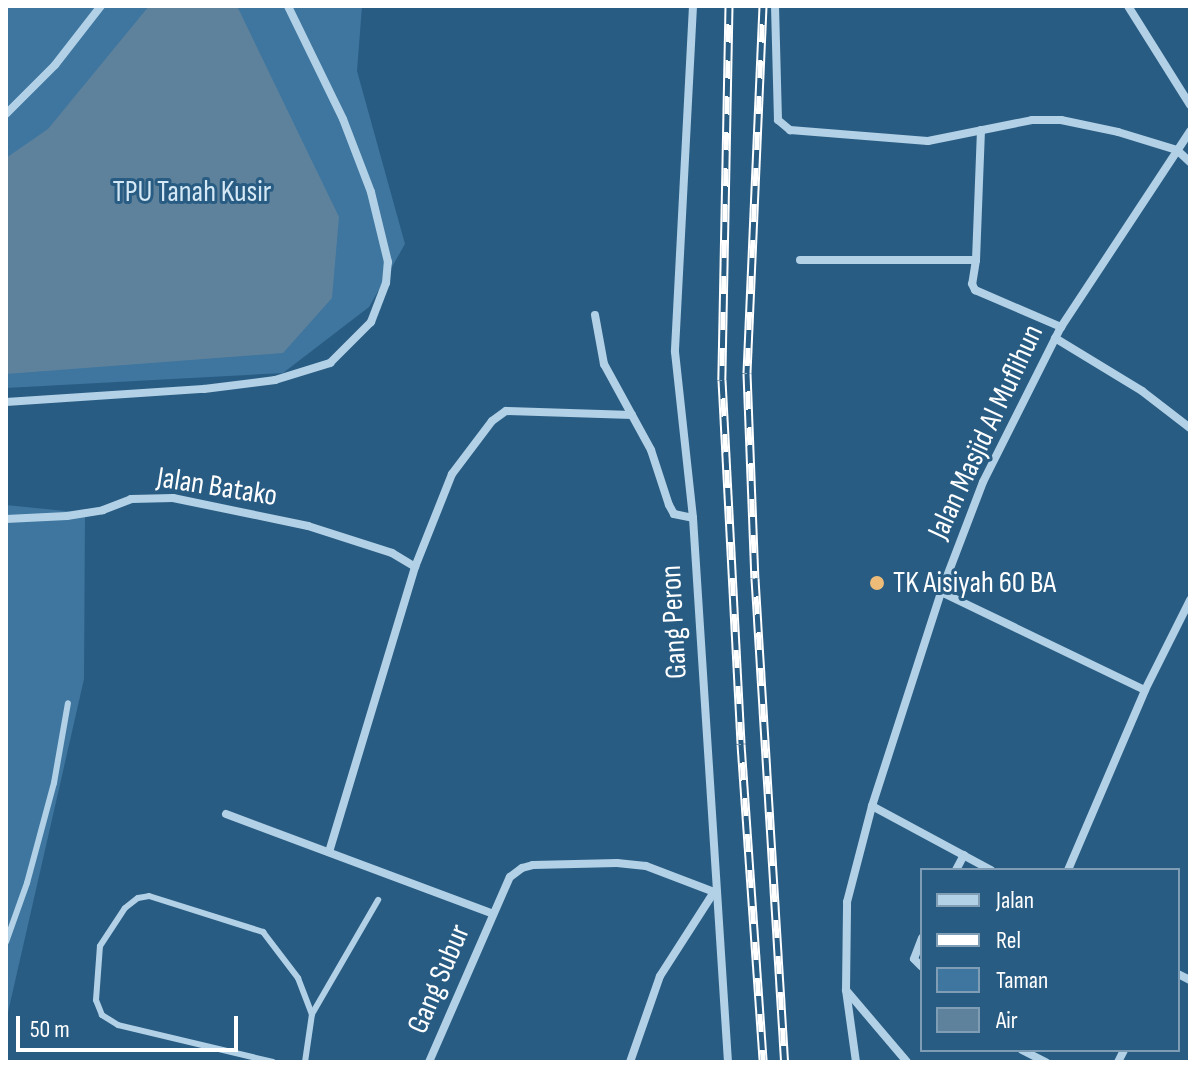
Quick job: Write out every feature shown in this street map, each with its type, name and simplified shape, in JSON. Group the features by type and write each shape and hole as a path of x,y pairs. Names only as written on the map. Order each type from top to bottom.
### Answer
{"street":[{"path":"6,114 55,65 101,6"},
{"path":"6,402 188,391 275,380 330,363 371,322 386,283 388,262 371,192 343,119 288,6"},
{"name":"Gang Peron","path":"693,6 675,352 693,518 714,892 728,1062"},
{"path":"775,6 778,120 790,130 907,141 954,137 1032,120 1061,120 1118,132 1177,150 1190,162"},
{"path":"1128,6 1190,105"},
{"path":"981,130 976,260 972,284 981,295 1061,327"},
{"name":"Jalan Masjid Al Muflihun","path":"856,1062 846,990 847,902 872,806 941,592 983,482 1055,338 1190,131"},
{"path":"800,260 976,260"},
{"path":"595,315 604,364 651,450 669,505 674,514 693,518"},
{"path":"1055,338 1142,391 1190,428"},
{"path":"329,852 415,567 452,474 498,416 506,411 632,415"},
{"name":"Jalan Batako","path":"6,519 67,516 103,510 131,499 173,498 308,526 392,553 415,567"},
{"path":"941,592 1145,690"},
{"path":"1069,868 1145,690 1190,600"},
{"path":"872,806 987,868"},
{"path":"226,814 493,914"},
{"path":"957,868 964,855"},
{"name":"Gang Subur","path":"429,1062 510,877 522,868 533,865 646,866 714,892"},
{"path":"630,1062 660,976 714,892"},
{"path":"920,943 914,959 920,965"},
{"path":"846,990 907,1062"},
{"path":"1026,1052 1046,1062"}],"lane":[{"path":"6,942 27,883 54,783 68,703"},
{"path":"273,1062 118,1025 102,1015 96,1000 100,946 125,908 138,898 149,896 263,932 298,978 312,1014"},
{"path":"305,1062 312,1014 378,900"}],"green space":[{"name":"TPU Tanah Kusir","path":"6,6 362,6 357,71 405,244 369,307 283,373 6,388"},
{"path":"6,505 85,513 84,679 6,1021"}],"water":[{"name":"TPU Tanah Kusir","path":"149,6 237,6 339,217 332,298 283,353 6,374 6,158 48,129"}],"railway":[{"path":"729,6 722,380 741,744 763,1062"},
{"path":"763,6 747,373 755,578 785,1062"}],"place":[{"name":"TK Aisiyah 60 BA","path":"877,583"}]}
